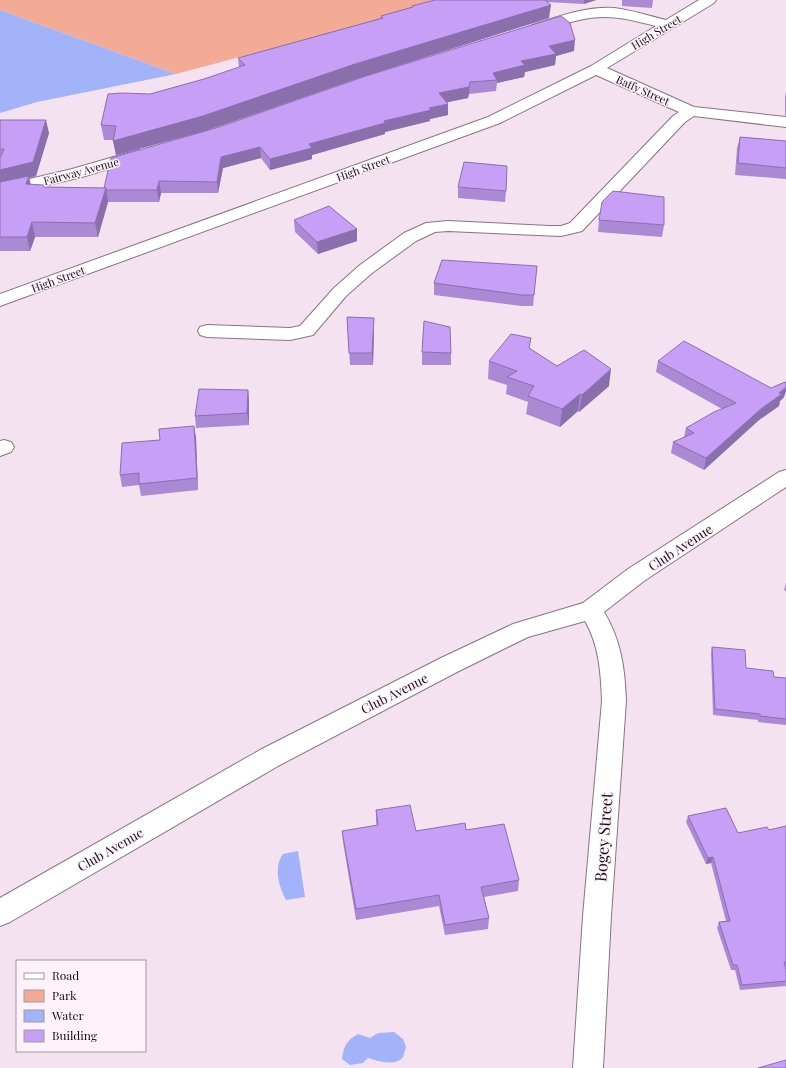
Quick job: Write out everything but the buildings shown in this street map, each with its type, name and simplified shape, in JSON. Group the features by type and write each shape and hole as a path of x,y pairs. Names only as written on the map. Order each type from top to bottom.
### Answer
{"street":[{"name":"High Street","path":"0,300 494,120 596,69 709,0"},
{"path":"525,31 583,14 606,12 633,16 667,25"},
{"name":"Baffy Street","path":"596,69 691,111 786,122"},
{"path":"207,331 290,334 306,331 340,292 366,269 410,237 432,228 448,226 561,231 576,227 679,118 691,111"},
{"name":"Fairway Avenue","path":"0,191 76,173 151,152"},
{"name":"Club Avenue","path":"0,912 269,758 449,665 521,630 591,610 636,575 786,477"},
{"name":"Bogey Street","path":"588,1068 597,916 614,701 614,678 611,656 598,622 591,610"}],"green space":[{"path":"0,0 453,0 176,74 0,10"}],"water":[{"path":"0,10 176,74 37,102 0,113"},
{"path":"298,851 305,897 286,900 279,883 278,865 283,854"},
{"path":"394,1032 403,1039 406,1047 403,1057 400,1060 391,1063 368,1058 363,1063 350,1065 342,1059 346,1044 358,1034 370,1038 378,1033"}]}
